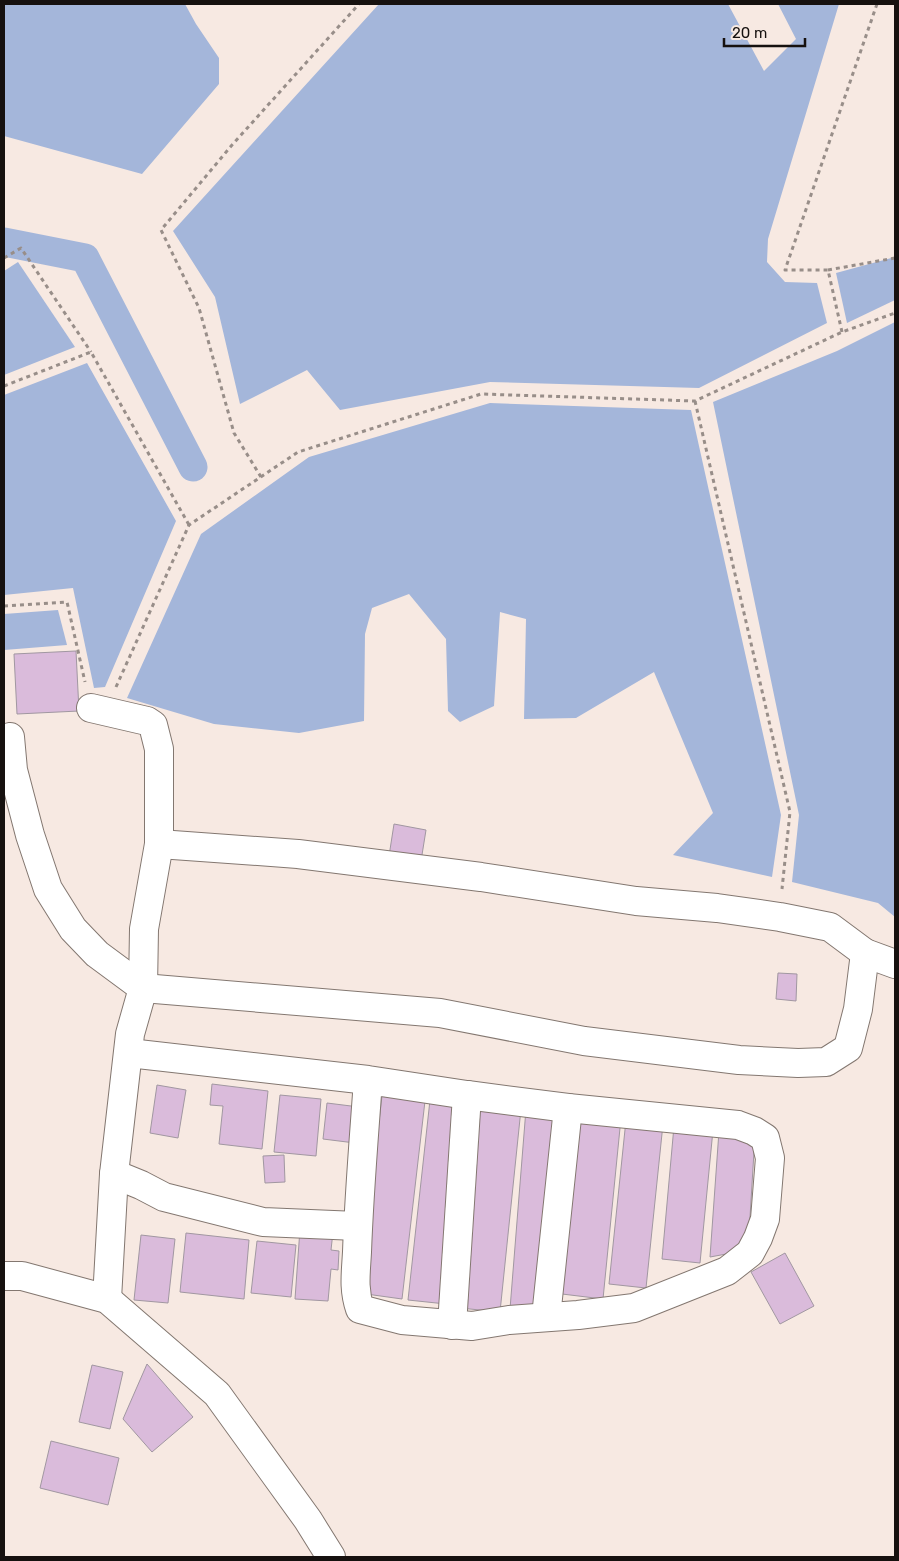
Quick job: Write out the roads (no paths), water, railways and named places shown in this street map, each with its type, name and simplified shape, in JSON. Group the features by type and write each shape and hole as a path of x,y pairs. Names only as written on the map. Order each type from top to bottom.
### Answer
{"street":[{"path":"100,710 146,721 153,725 159,749 159,844 144,930 143,988 130,1034 114,1174 107,1299"},
{"path":"10,737 13,770 30,835 48,889 73,929 96,954 143,988 440,1013 584,1041 739,1060 798,1063 826,1062 848,1048 858,1009 865,953"},
{"path":"159,844 298,854 480,877 636,901 717,908 780,917 830,927 865,953 895,964"},
{"path":"129,1053 368,1080 568,1108 738,1125 754,1131 765,1138 770,1158 765,1219 758,1238 750,1254 727,1271 634,1308 509,1320 472,1326 402,1320 360,1309 355,1283 357,1226 368,1080"},
{"path":"452,1325 467,1095"},
{"path":"546,1317 568,1108"},
{"path":"114,1174 164,1197 263,1222 357,1226"},
{"path":"4,1276 22,1276 107,1299 217,1394 308,1520 331,1557"}],"water":[{"path":"4,4 185,4 219,58 219,84 142,174 4,136"},
{"path":"379,4 728,4 764,71 796,39 778,4 839,4 768,239 767,262 785,282 817,283 827,323 699,388 490,382 340,410 307,370 240,404 215,297 173,231"},
{"path":"895,257 895,300 847,323 836,273"},
{"path":"18,262 75,347 4,375 4,271"},
{"path":"895,322 895,917 878,903 792,882 799,815 713,402 837,351"},
{"path":"87,363 176,521 105,687 94,688 73,588 4,595 4,395"},
{"path":"490,403 691,410 781,815 772,877 673,855 713,813 654,672 576,718 524,719 526,619 500,612 494,706 460,722 448,711 446,639 409,594 372,608 365,634 364,721 299,733 214,724 127,698 201,534 309,457"},
{"path":"58,610 67,645 4,650 4,614"}],"waterway":[{"path":"4,242 85,258 193,467"}]}
